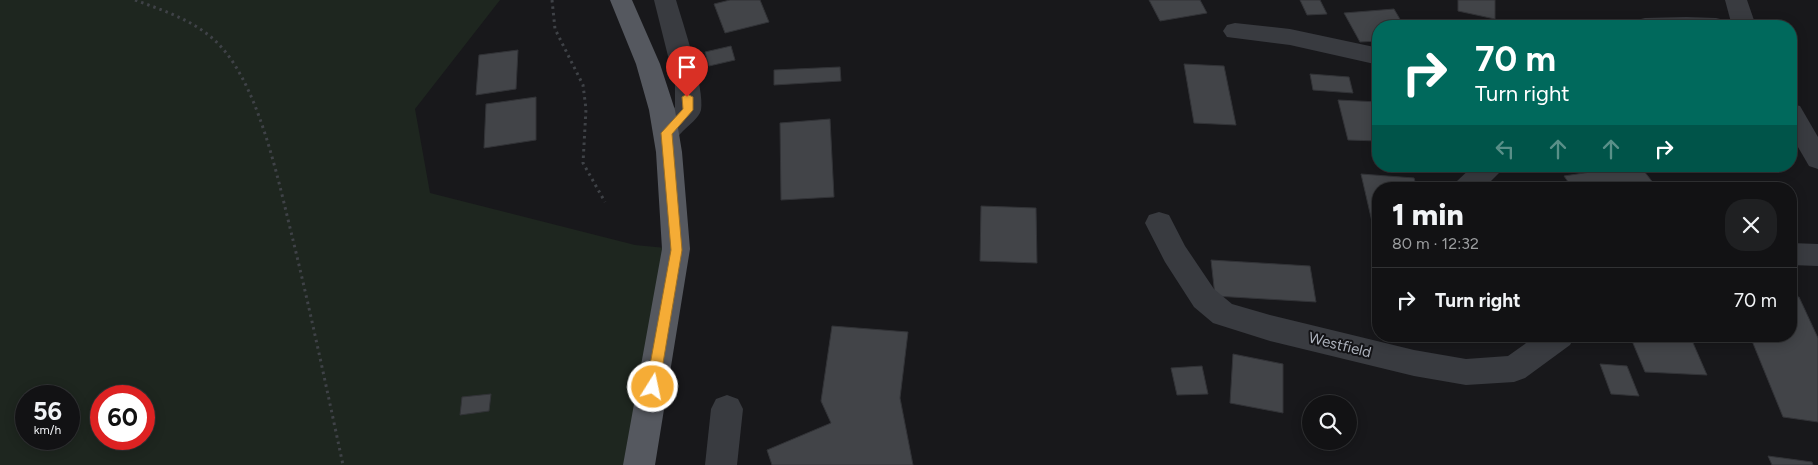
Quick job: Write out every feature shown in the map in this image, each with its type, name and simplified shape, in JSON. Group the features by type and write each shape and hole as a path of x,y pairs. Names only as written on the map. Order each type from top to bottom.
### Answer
{"main road":[{"path":"621,0 648,64 662,110 666,133 676,250 639,465"}],"street":[{"path":"665,0 687,84 688,110 666,133"},
{"path":"1736,0 1742,20"},
{"path":"1235,31 1290,37 1372,55"},
{"path":"1797,123 1818,159"},
{"path":"1473,182 1483,172"},
{"name":"Westfield","path":"1159,223 1175,254 1204,298 1222,314 1270,328 1406,361 1466,372 1514,368 1551,342"},
{"path":"1797,254 1818,255"},
{"path":"721,465 727,409"}],"path":[{"path":"135,0 169,13 207,33 231,59 254,105 272,156 297,256 343,465"},
{"path":"552,0 555,29 583,85 586,110 583,163 605,202"}],"shaded area":[{"path":"0,0 500,0 415,109 430,193 635,245 676,249 624,465 0,465"}],"building":[{"path":"730,0 760,0 769,22 725,33 714,4"},
{"path":"1149,0 1200,0 1207,13 1160,21"},
{"path":"1300,0 1320,0 1327,14 1307,15"},
{"path":"1458,0 1495,0 1495,19 1458,11"},
{"path":"1394,9 1400,20 1372,20 1372,41 1360,42 1344,13"},
{"path":"731,46 735,60 709,66 705,52"},
{"path":"518,50 516,89 476,95 479,55"},
{"path":"1184,64 1224,66 1236,125 1194,123"},
{"path":"840,67 841,81 774,85 774,70"},
{"path":"1310,74 1349,77 1353,93 1313,90"},
{"path":"536,97 536,140 484,148 486,104"},
{"path":"1338,100 1372,102 1372,141 1348,140"},
{"path":"830,119 834,197 781,200 780,123"},
{"path":"1591,172 1645,172 1653,182 1568,182 1564,176"},
{"path":"1361,174 1414,178 1415,182 1372,182 1372,222"},
{"path":"981,206 1036,208 1037,263 980,261"},
{"path":"1211,260 1310,266 1316,302 1215,296"},
{"path":"1797,297 1799,297 1818,338 1818,422 1783,417 1752,342 1797,342"},
{"path":"832,326 908,332 900,398 913,465 772,465 767,450 831,423 821,401"},
{"path":"1632,342 1693,342 1707,375 1645,372"},
{"path":"1233,354 1283,364 1283,413 1230,403"},
{"path":"1600,364 1627,366 1639,396 1611,394"},
{"path":"1202,366 1208,394 1177,395 1171,368"},
{"path":"491,394 489,411 460,415 462,397"},
{"path":"1768,456 1812,462 1813,465 1772,465"}],"route":[{"path":"653,387 676,250 666,133 688,110 687,97"}]}
